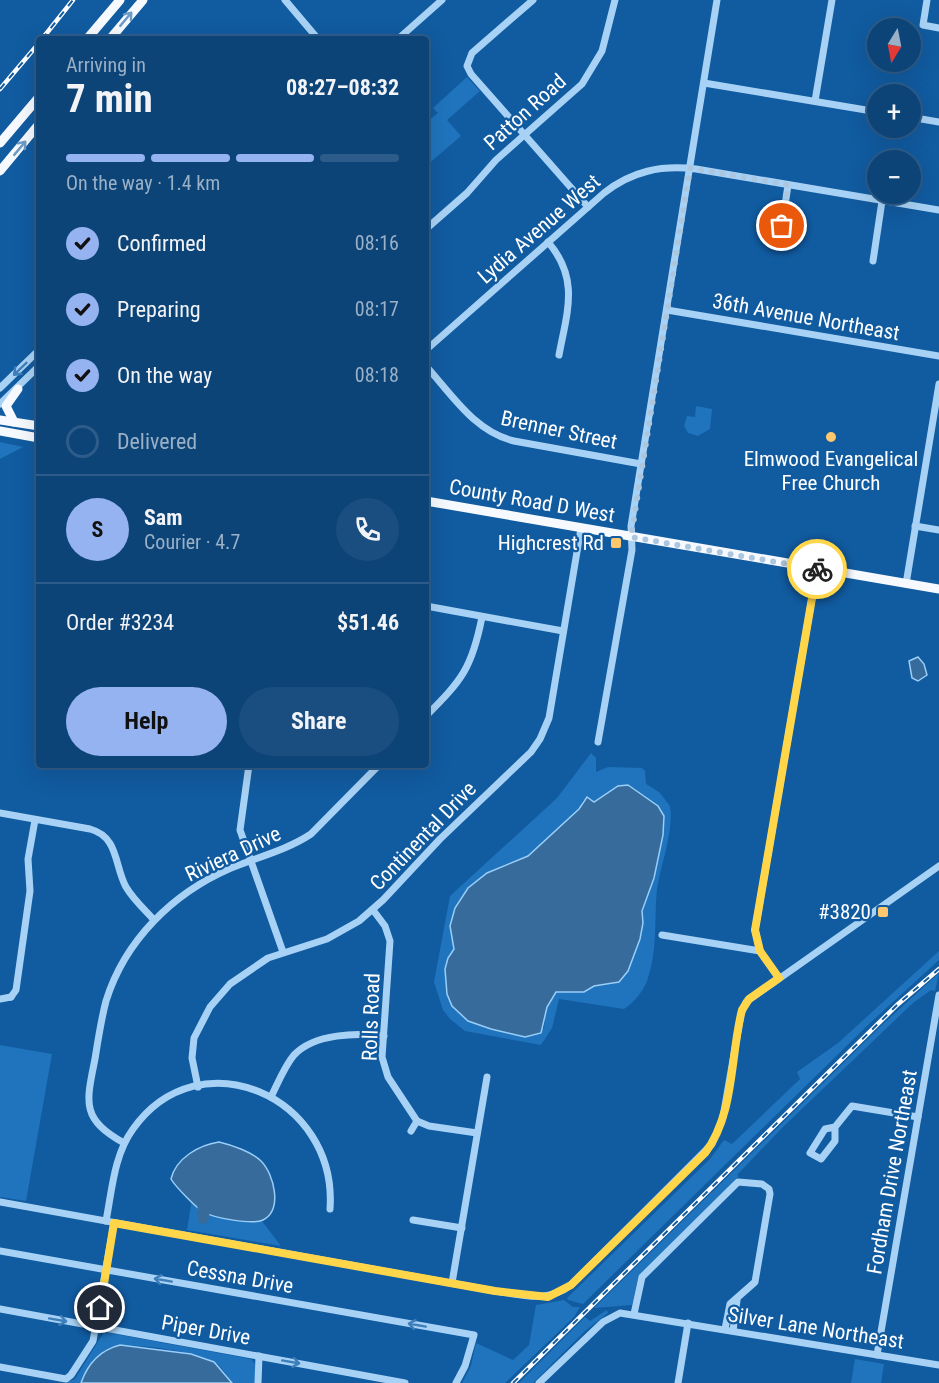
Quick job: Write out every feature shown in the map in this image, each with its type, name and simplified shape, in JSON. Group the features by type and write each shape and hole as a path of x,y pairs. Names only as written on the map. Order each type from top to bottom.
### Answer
{"main road":[{"path":"90,36 120,0"},
{"path":"113,36 143,0"},
{"path":"0,143 36,101"},
{"path":"0,171 36,128"},
{"path":"14,422 6,411 6,406 18,389"},
{"path":"0,420 36,426"},
{"path":"0,431 36,437"},
{"name":"County Road D West","path":"429,502 939,589"}],"street":[{"path":"285,0 315,36"},
{"path":"401,36 442,0"},
{"path":"532,0 472,54 467,66 471,74 588,207"},
{"name":"Patton Road","path":"429,226 590,74 602,51 615,0"},
{"path":"598,742 632,550 631,537 641,464 717,0"},
{"path":"815,101 832,0"},
{"path":"927,0 923,25 939,28"},
{"path":"704,83 867,110"},
{"path":"921,119 939,122"},
{"name":"Lydia Avenue West","path":"429,347 615,184 637,173 662,167 690,168 867,198"},
{"path":"779,246 788,185"},
{"path":"873,261 882,204"},
{"name":"Lydia Avenue West","path":"901,204 939,210"},
{"path":"548,242 564,263 569,284 559,355"},
{"name":"36th Avenue Northeast","path":"667,310 939,356"},
{"path":"0,388 36,353"},
{"path":"0,404 36,369"},
{"name":"Brenner Street","path":"429,369 471,417 495,435 514,441 641,464"},
{"path":"906,584 939,384"},
{"path":"929,440 939,442"},
{"path":"915,526 939,530"},
{"name":"Continental Drive","path":"198,1087 192,1048 197,1029 210,1007 242,974 283,952 327,939 373,910 440,838 531,752 540,739 549,718 581,528"},
{"path":"779,978 760,951 755,930 817,569"},
{"path":"429,607 563,631"},
{"path":"429,713 460,681 470,666 482,617"},
{"path":"248,768 239,823 250,861 283,952"},
{"name":"Riviera Drive","path":"124,1143 103,1131 94,1121 87,1096 111,988 130,951 154,920 195,887 250,861 288,847 311,834 376,768"},
{"path":"0,813 97,831 108,839 115,851 126,886 154,920"},
{"path":"0,999 14,1000 29,900 28,859 35,820"},
{"path":"0,1202 452,1283 539,1297 552,1295 571,1285 705,1153 716,1137 723,1117 744,1006 779,978 939,866"},
{"name":"Rolls Road","path":"373,910 385,926 390,941 382,1057 385,1071 417,1121"},
{"path":"662,935 760,951"},
{"name":"Fordham Drive Northeast","path":"877,1355 939,995"},
{"path":"272,1097 289,1064 299,1051 339,1035 384,1036"},
{"path":"452,1283 487,1077"},
{"path":"106,1221 114,1176 124,1143 133,1128 153,1108 176,1094 198,1087 231,1085 272,1097 296,1114 319,1145 330,1181 330,1209"},
{"path":"835,1127 835,1141 821,1159 810,1153 825,1130 835,1127 852,1106 918,1117"},
{"path":"411,1131 417,1121 429,1126 477,1133"},
{"path":"539,1383 610,1316 634,1314 642,1277 741,1180 766,1185 770,1194 755,1282 730,1304 729,1330"},
{"path":"413,1220 462,1228"},
{"path":"0,1367 66,1379 71,1376 93,1341 97,1327 114,1223"},
{"name":"Cessna Drive","path":"0,1251 474,1335 465,1366 456,1383"},
{"name":"Piper Drive","path":"0,1309 405,1383"},
{"name":"Silver Lane Northeast","path":"634,1314 939,1365"},
{"path":"678,1383 688,1323"},
{"path":"258,1383 259,1356"}],"shaded area":[{"path":"467,77 480,91 447,120 461,136 429,163 429,120 438,113 433,108"},
{"path":"696,406 712,409 710,429 698,436 688,433 684,426 687,416 695,417"},
{"path":"0,442 23,447 0,459"},
{"path":"918,657 924,664 927,675 918,681 912,678 909,661"},
{"path":"591,753 596,758 596,772 608,767 642,768 645,771 646,784 659,792 670,806 670,826 657,889 654,946 647,981 637,997 624,1009 559,999 552,1028 541,1045 465,1031 443,1010 434,982 450,896 557,798","holes":["632,787 658,806 664,821 654,879 643,908 641,937 622,980 613,984 556,992 546,1007 544,1028 507,1032 491,1029 468,1021 452,1006 447,994 446,963 454,949 450,926 455,908 468,888 487,873 528,856 579,809 583,800 593,803 614,789"]},
{"path":"628,785 658,806 664,816 663,835 654,878 642,911 643,923 640,939 628,971 619,982 594,986 584,992 556,992 547,1007 541,1033 525,1037 468,1021 452,1006 447,994 445,969 454,949 450,926 455,908 468,888 487,873 528,856 579,809 587,797 594,802 618,786"},
{"path":"939,951 939,960 870,1023 583,1304 568,1300 567,1298 710,1159 724,1140 732,1144 800,1079 797,1072 838,1043"},
{"path":"939,973 935,991 931,990 913,1003 783,1127 737,1175 739,1176 638,1278 632,1305 594,1308 883,1024"},
{"path":"0,1045 52,1054 26,1201 0,1197"},
{"path":"219,1142 236,1147 257,1158 270,1174 275,1200 269,1215 263,1220 242,1221 209,1214 192,1202 171,1179 178,1165 189,1154 196,1149"},
{"path":"192,1199 206,1211 224,1218 262,1221 281,1246 187,1230"},
{"path":"564,1300 573,1307 580,1307 574,1317 505,1383 462,1383 471,1366 476,1343 513,1360 529,1345 536,1305"},
{"path":"607,1310 608,1313 585,1331 533,1383 519,1383 585,1317 590,1321"},
{"path":"104,1332 251,1359 255,1364 255,1383 232,1383 214,1362 192,1354 159,1348 127,1346 105,1350 97,1356 81,1383 64,1383 75,1379"},
{"path":"120,1345 191,1354 214,1362 232,1383 81,1383 87,1369 96,1358 106,1350"},
{"path":"855,1359 884,1364 881,1383 851,1383"}],"waterway":[{"path":"203,1212 203,1218 204,1197"}],"railway":[{"path":"44,36 73,0"},
{"path":"0,89 36,47"},
{"path":"513,1383 897,1005 939,969"}],"way so far":[{"path":"782,226 788,185 690,168 631,537 817,569"}],"place":[{"name":"Elmwood Evangelical Free Church","path":"831,437"},
{"name":"Highcrest Rd","path":"616,543"},
{"name":"#3820","path":"883,912"}],"route":[{"path":"100,1308 111,1254 114,1223 495,1291 548,1297 571,1285 705,1153 716,1137 723,1117 742,1010 749,999 779,978 760,951 756,942 755,930 817,569"}]}
